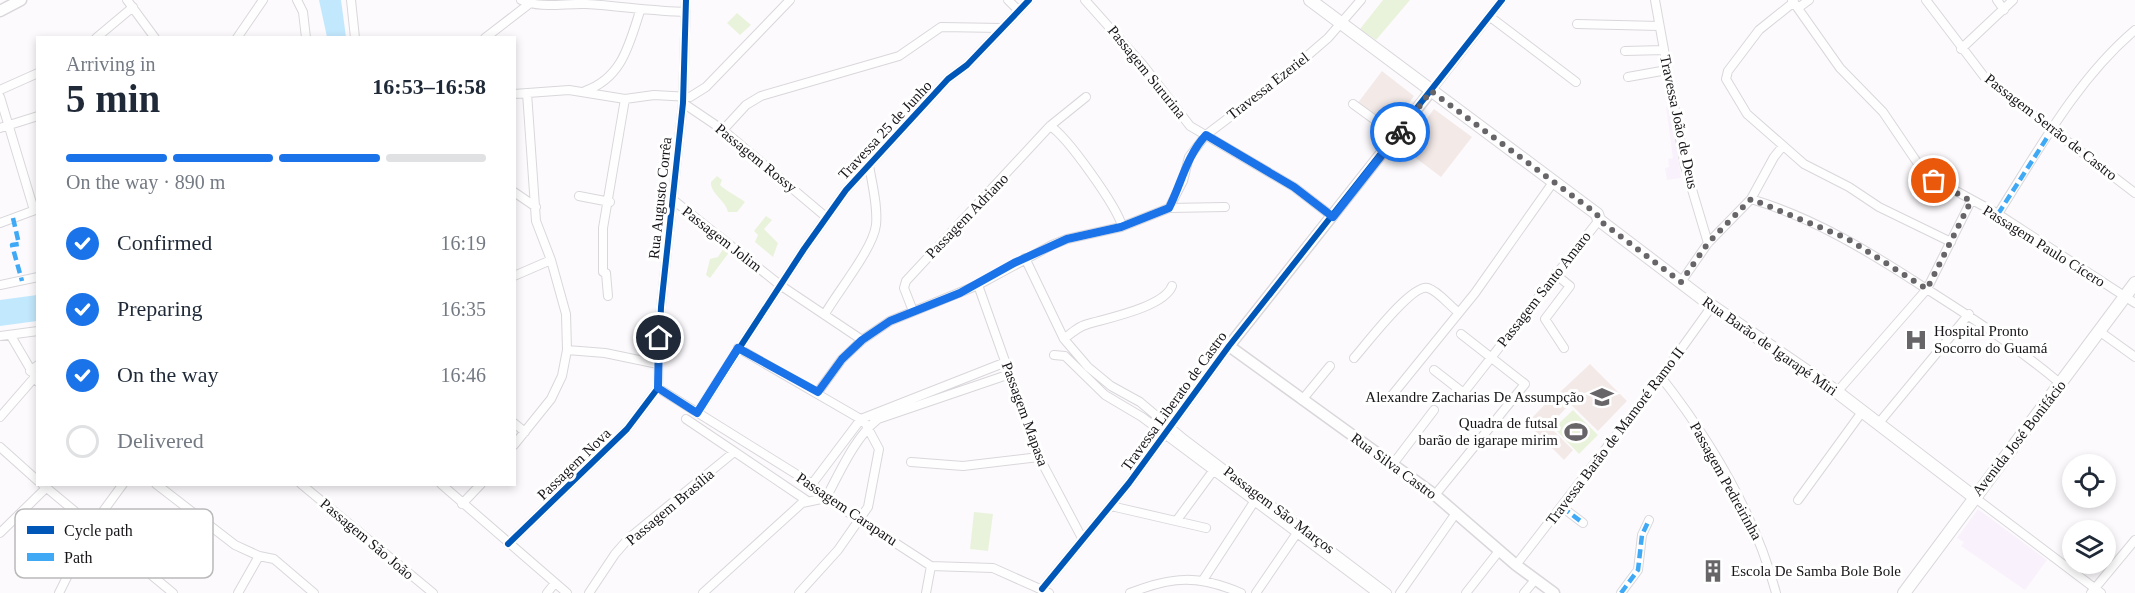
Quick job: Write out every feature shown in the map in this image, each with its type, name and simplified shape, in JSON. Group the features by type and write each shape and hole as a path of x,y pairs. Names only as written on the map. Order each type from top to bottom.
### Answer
{"main road":[{"name":"Rua Barão de Igarapé Miri","path":"1310,0 1554,181 1597,214 1599,220 1712,306 1837,392 1974,496"},
{"name":"Avenida José Bonifácio","path":"1904,593 2099,331 2130,300 2135,283"}],"street":[{"path":"0,12 21,0"},
{"path":"238,36 263,0"},
{"path":"297,0 303,12 306,36"},
{"path":"351,0 355,36"},
{"name":"Rua Augusto Corrêa","path":"658,388 661,307 682,100 686,0"},
{"path":"682,100 700,92 790,0"},
{"path":"1008,0 1019,10"},
{"name":"Travessa 25 de Junho","path":"697,413 780,285 846,190 948,80 967,65 1029,0"},
{"name":"Passagem Sururina","path":"1085,0 1143,65 1190,126 1294,187 1333,217"},
{"name":"Travessa Ezeriel","path":"1169,208 1183,181 1190,157 1206,135 1285,75 1342,25 1361,0"},
{"name":"Travessa Liberato de Castro","path":"1046,591 1082,538 1111,506 1229,346 1397,136 1502,0"},
{"name":"Travessa João de Deus","path":"1655,0 1685,166 1708,243"},
{"path":"1809,0 1795,4 1759,30 1734,62 1726,79 1748,114 1782,147 1804,164 1849,187 1879,207 1951,242"},
{"name":"Passagem Serrão de Castro","path":"1926,0 1961,49 1994,86 2135,193"},
{"path":"1997,0 2004,10"},
{"path":"1961,49 2013,0"},
{"path":"487,36 525,2 615,6 640,11 686,12"},
{"path":"98,36 130,4 154,36"},
{"name":"Passagem Paulo Cícero","path":"1795,4 1840,68 1883,112 1918,168 1934,181 1998,214 2130,300"},
{"path":"585,92 599,86 621,63 640,11"},
{"path":"1489,16 1576,82"},
{"path":"1577,24 1659,26"},
{"path":"723,130 746,105 761,96 898,56 941,27 1002,28"},
{"path":"1998,214 2052,130 2094,74 2135,30"},
{"path":"1625,51 1664,50"},
{"path":"1628,77 1667,70"},
{"path":"0,90 36,73"},
{"name":"Passagem Rossy","path":"516,94 585,92 625,99 654,95 682,100 723,130 826,217"},
{"path":"516,443 550,399 563,374 567,350 566,314 551,260 536,221 527,93"},
{"path":"0,97 4,127 36,209 0,222"},
{"name":"Passagem Adriano","path":"913,310 904,288 906,281 1050,126 1086,97"},
{"path":"608,296 606,273 603,272 602,244 625,99"},
{"path":"1353,104 1397,136"},
{"path":"4,127 36,117"},
{"path":"1050,126 1060,134 1098,185 1122,226"},
{"path":"1681,282 1708,243 1751,199 1782,147"},
{"path":"825,314 866,250 876,227 876,208 869,165"},
{"path":"1389,399 1465,306 1554,181"},
{"path":"516,193 536,207"},
{"path":"579,196 610,202"},
{"path":"1751,199 1846,238 1969,314 2061,384"},
{"name":"Passagem Jolim","path":"672,200 780,285 862,340"},
{"path":"1837,392 1927,289 1971,201"},
{"path":"818,392 842,359 862,340 890,321 978,285 1025,258 1067,239 1122,226 1169,208 1225,207"},
{"name":"Passagem Santo Amaro","path":"1434,370 1463,391 1599,220"},
{"name":"Passagem São Marços","path":"1025,258 1064,339 1088,367 1111,386 1140,402 1170,428 1387,593"},
{"path":"516,275 551,260"},
{"path":"1555,274 1570,286 1545,319 1564,348"},
{"path":"0,285 36,277"},
{"name":"Passagem Mapasa","path":"978,285 1039,458 1082,538"},
{"path":"1064,339 1088,324 1122,317 1166,294 1172,286"},
{"path":"1354,358 1408,296 1422,288 1430,289 1458,312"},
{"name":"Travessa Barão de Mamoré Ramo II","path":"1516,565 1661,377 1712,306"},
{"path":"1878,424 1969,314"},
{"path":"0,336 36,331"},
{"path":"2099,331 2135,357"},
{"name":"Passagem Santo Amaro","path":"1435,495 1525,386 1461,334"},
{"path":"0,417 34,377 11,336"},
{"name":"Rua Silva Castro","path":"1229,346 1435,495 1499,551 1554,593"},
{"path":"738,348 818,392 865,422 878,444 879,455 871,498 861,520 838,550 799,593"},
{"path":"567,350 623,356 658,364"},
{"name":"Passagem São Marços","path":"1054,355 1065,356 1105,395 1142,417 1164,436 1377,593"},
{"path":"1302,400 1330,366"},
{"path":"703,593 806,500 826,498 865,422 1008,368"},
{"path":"812,483 865,422 1008,368"},
{"name":"Passagem Pedreirinha","path":"1661,377 1687,410 1732,485 1759,540 1776,593"},
{"name":"Passagem Caraparu","path":"658,388 812,483 826,498 931,566"},
{"name":"Passagem Nova","path":"508,544 627,429 658,388"},
{"path":"1393,464 1434,410"},
{"path":"1798,500 1862,412"},
{"name":"Passagem Caraparu","path":"686,419 733,453 806,500"},
{"path":"516,425 525,432"},
{"path":"0,447 36,479"},
{"name":"Passagem Brasília","path":"589,593 629,538 733,453"},
{"path":"911,462 963,466 1039,458"},
{"path":"1177,520 1213,471"},
{"path":"21,509 44,486 73,509"},
{"path":"105,509 122,486"},
{"path":"159,486 189,509"},
{"name":"Passagem São João","path":"303,486 430,592"},
{"path":"443,486 567,593"},
{"path":"462,504 479,486"},
{"path":"1974,496 2096,591 2135,540"},
{"path":"1203,580 1254,502"},
{"path":"1111,506 1206,528"},
{"path":"1562,507 1583,523"},
{"path":"1399,592 1456,513"},
{"path":"2,528 15,515"},
{"path":"1621,593 1638,570 1642,535 1649,520"},
{"path":"213,527 236,545 259,556 274,559 314,593"},
{"path":"1256,593 1297,533"},
{"path":"1466,593 1499,551"},
{"path":"238,593 259,556"},
{"path":"926,593 931,566 993,568 1046,591"},
{"path":"59,593 66,578"},
{"path":"155,578 173,593"},
{"path":"1130,593 1171,580 1203,580 1241,593"},
{"path":"1524,593 1535,580"},
{"path":"547,593 555,583"}],"shaded area":[{"path":"1382,71 1414,96 1390,128 1357,104"},
{"path":"1671,106 1681,178 1667,180 1665,168 1669,167 1668,159 1673,158 1666,107"},
{"path":"1434,109 1472,137 1441,177 1404,149"},
{"path":"1590,364 1627,401 1598,431 1559,393"},
{"path":"1557,392 1569,405 1549,426 1573,450 1564,460 1527,423"},
{"path":"1978,509 2047,560 2025,590 1961,546 1964,542 1957,538"}],"green space":[{"path":"1383,0 1410,0 1376,40 1360,29"},
{"path":"737,13 751,25 740,35 727,23"},
{"path":"717,176 722,180 720,185 745,202 737,212 728,212 713,190 711,182"},
{"path":"766,216 772,220 764,229 778,243 773,257 755,242 758,235 754,231"},
{"path":"725,246 730,251 710,278 706,275 710,259 718,257"},
{"name":"Quadra de futsal barão de igarape mirim","path":"1573,410 1598,435 1579,454 1554,428"},
{"path":"974,512 993,514 988,551 970,549"}],"water":[{"path":"319,0 341,0 346,36 327,36"},
{"path":"36,295 36,321 0,326 0,300"}],"marked path":[{"path":"1998,214 2052,130"},
{"path":"13,218 19,244 12,245 22,281"},
{"path":"1562,507 1583,523"},
{"path":"1621,593 1638,570 1642,535 1649,520"}],"cycle path":[{"path":"508,544 627,429 658,388 661,307 683,103 686,0"},
{"path":"697,413 804,249 846,190 948,79 967,65 1029,0"},
{"path":"1042,589 1129,483 1229,346 1502,0"}],"way so far":[{"path":"1400,132 1431,91 1554,181 1597,214 1599,220 1681,282 1718,231 1751,199 1846,238 1927,289 1971,201 1934,181"}],"place":[{"name":"Hospital Pronto Socorro do Guamá","path":"1916,340"},
{"name":"Alexandre Zacharias De Assumpção","path":"1602,397"},
{"name":"Quadra de futsal barão de igarape mirim","path":"1576,432"},
{"name":"Escola De Samba Bole Bole","path":"1713,571"}],"route":[{"path":"659,338 658,388 697,413 738,348 818,392 842,359 862,340 890,321 978,285 1014,263 1052,245 1067,239 1121,227 1169,208 1183,181 1190,157 1206,135 1294,187 1333,217 1400,132"}]}
